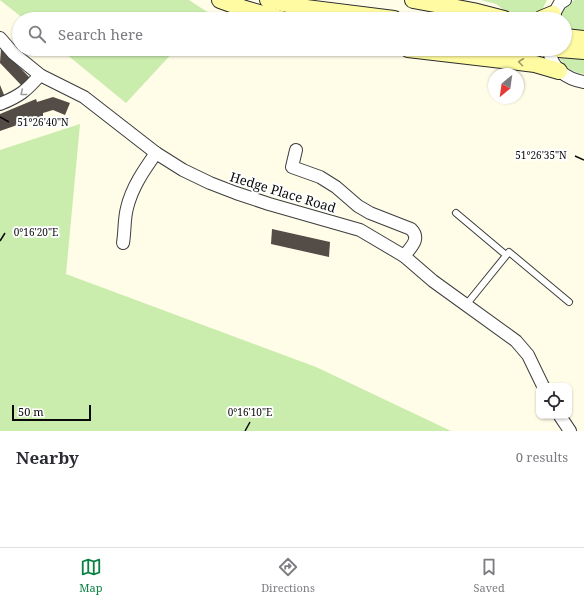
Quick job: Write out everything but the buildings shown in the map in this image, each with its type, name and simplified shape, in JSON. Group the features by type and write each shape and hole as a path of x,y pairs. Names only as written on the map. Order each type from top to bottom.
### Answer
{"street":[{"path":"217,0 244,12"},
{"path":"220,0 254,12"},
{"path":"268,0 312,9 337,12"},
{"path":"413,0 480,12"},
{"path":"572,38 584,39"},
{"name":"Hedge Place Road","path":"1,41 12,52"},
{"path":"572,50 584,51"},
{"name":"Hedge Place Road","path":"17,56 40,75 84,97 156,153 183,170 210,183 269,204 360,230 404,256 433,281 516,341 528,355 542,383"},
{"path":"467,56 535,64 559,71 574,80 584,82"},
{"path":"551,56 553,64 559,71"},
{"path":"0,104 18,97 30,87 40,75"},
{"path":"296,150 292,167 320,177 336,187 358,206 370,213 411,229 415,233 416,239 414,244 404,256"},
{"path":"124,242 127,208 133,190 156,153"},
{"path":"562,419 570,431"}],"lane":[{"path":"456,213 506,255"},
{"path":"466,305 509,252 569,302"}],"green space":[{"path":"0,0 189,0 207,12 15,12"},
{"path":"481,0 547,0 541,12 508,12 496,4"},
{"path":"575,0 584,0 584,74 570,69 563,63 559,56 572,56 572,12 562,12 569,3"},
{"path":"69,56 170,56 126,103"},
{"path":"80,124 66,274 316,367 451,431 0,431 0,150"}]}
